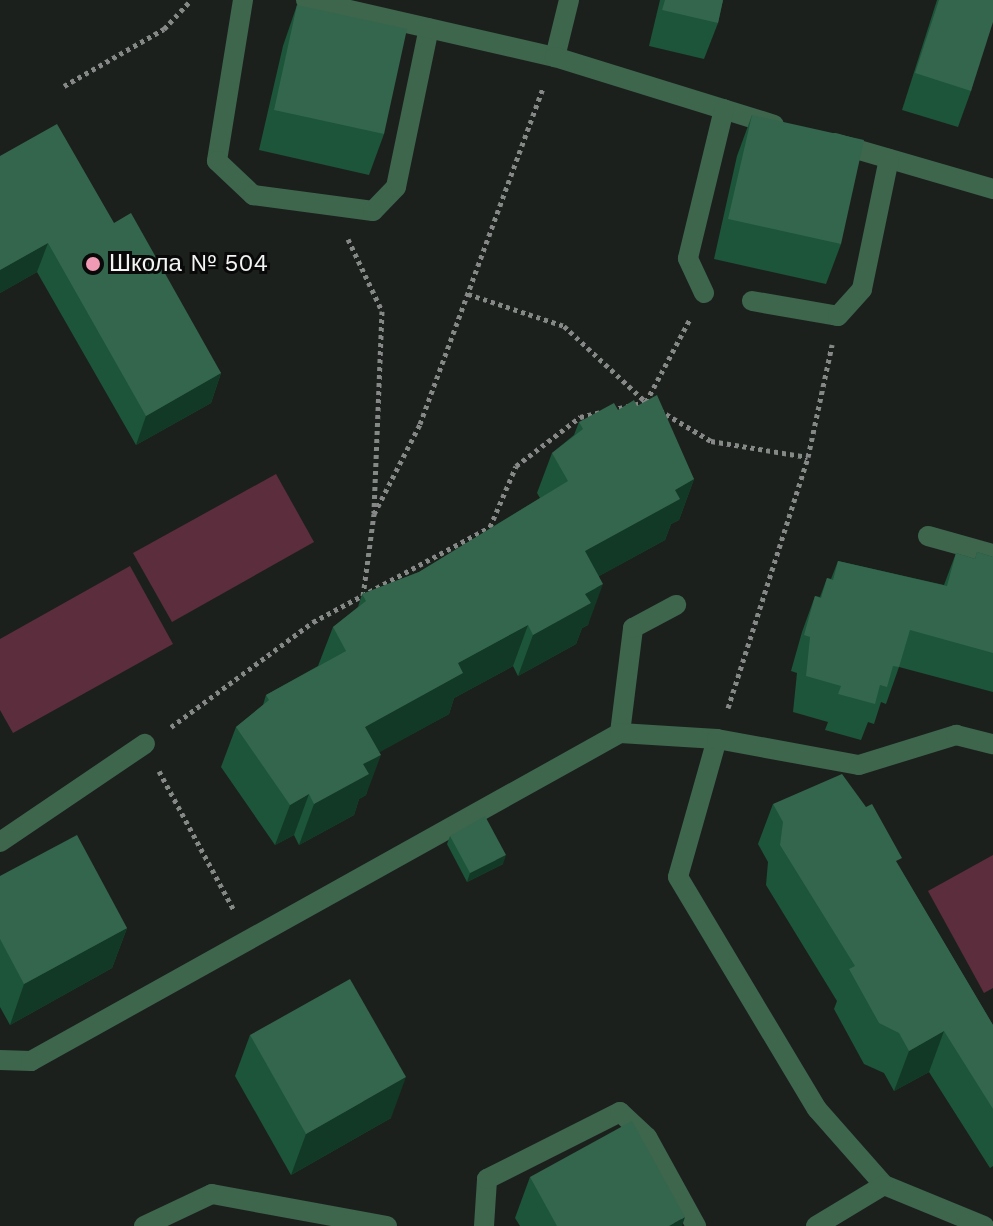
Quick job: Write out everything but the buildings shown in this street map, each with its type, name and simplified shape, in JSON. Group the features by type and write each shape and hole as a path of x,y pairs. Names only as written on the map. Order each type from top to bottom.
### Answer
{"lane":[{"path":"243,0 217,161 253,195 373,211 396,187 429,28"},
{"path":"306,0 555,57 790,130"},
{"path":"555,57 569,0"},
{"path":"704,293 688,258 724,109"},
{"path":"819,138 993,189"},
{"path":"752,301 838,316 862,289 889,159"},
{"path":"928,536 993,554"},
{"path":"620,733 633,628 676,605"},
{"path":"0,1060 31,1061 248,936 620,733 717,739 859,765 956,735 993,744"},
{"path":"717,739 678,877 817,1109 884,1185 984,1226"},
{"path":"0,842 145,744"},
{"path":"484,1226 487,1179 620,1112 647,1137 696,1226"},
{"path":"816,1226 884,1185"},
{"path":"144,1226 212,1194 387,1226"}],"path":[{"path":"64,86 164,29 191,0"},
{"path":"374,514 420,424 555,57"},
{"path":"304,202 346,235 382,311 374,514 363,596"},
{"path":"248,936 145,744 239,683 313,622 490,527 516,466 580,417 646,402 704,293"},
{"path":"468,294 564,326 646,402 711,441 808,457"},
{"path":"717,739 808,457 838,316"}],"shaded area":[{"path":"276,474 314,542 172,622 133,553"},
{"path":"130,566 173,644 13,733 0,710 0,639"},
{"path":"993,855 993,988 984,993 928,891"}],"place":[{"name":"Школа № 504","path":"93,264"}]}
